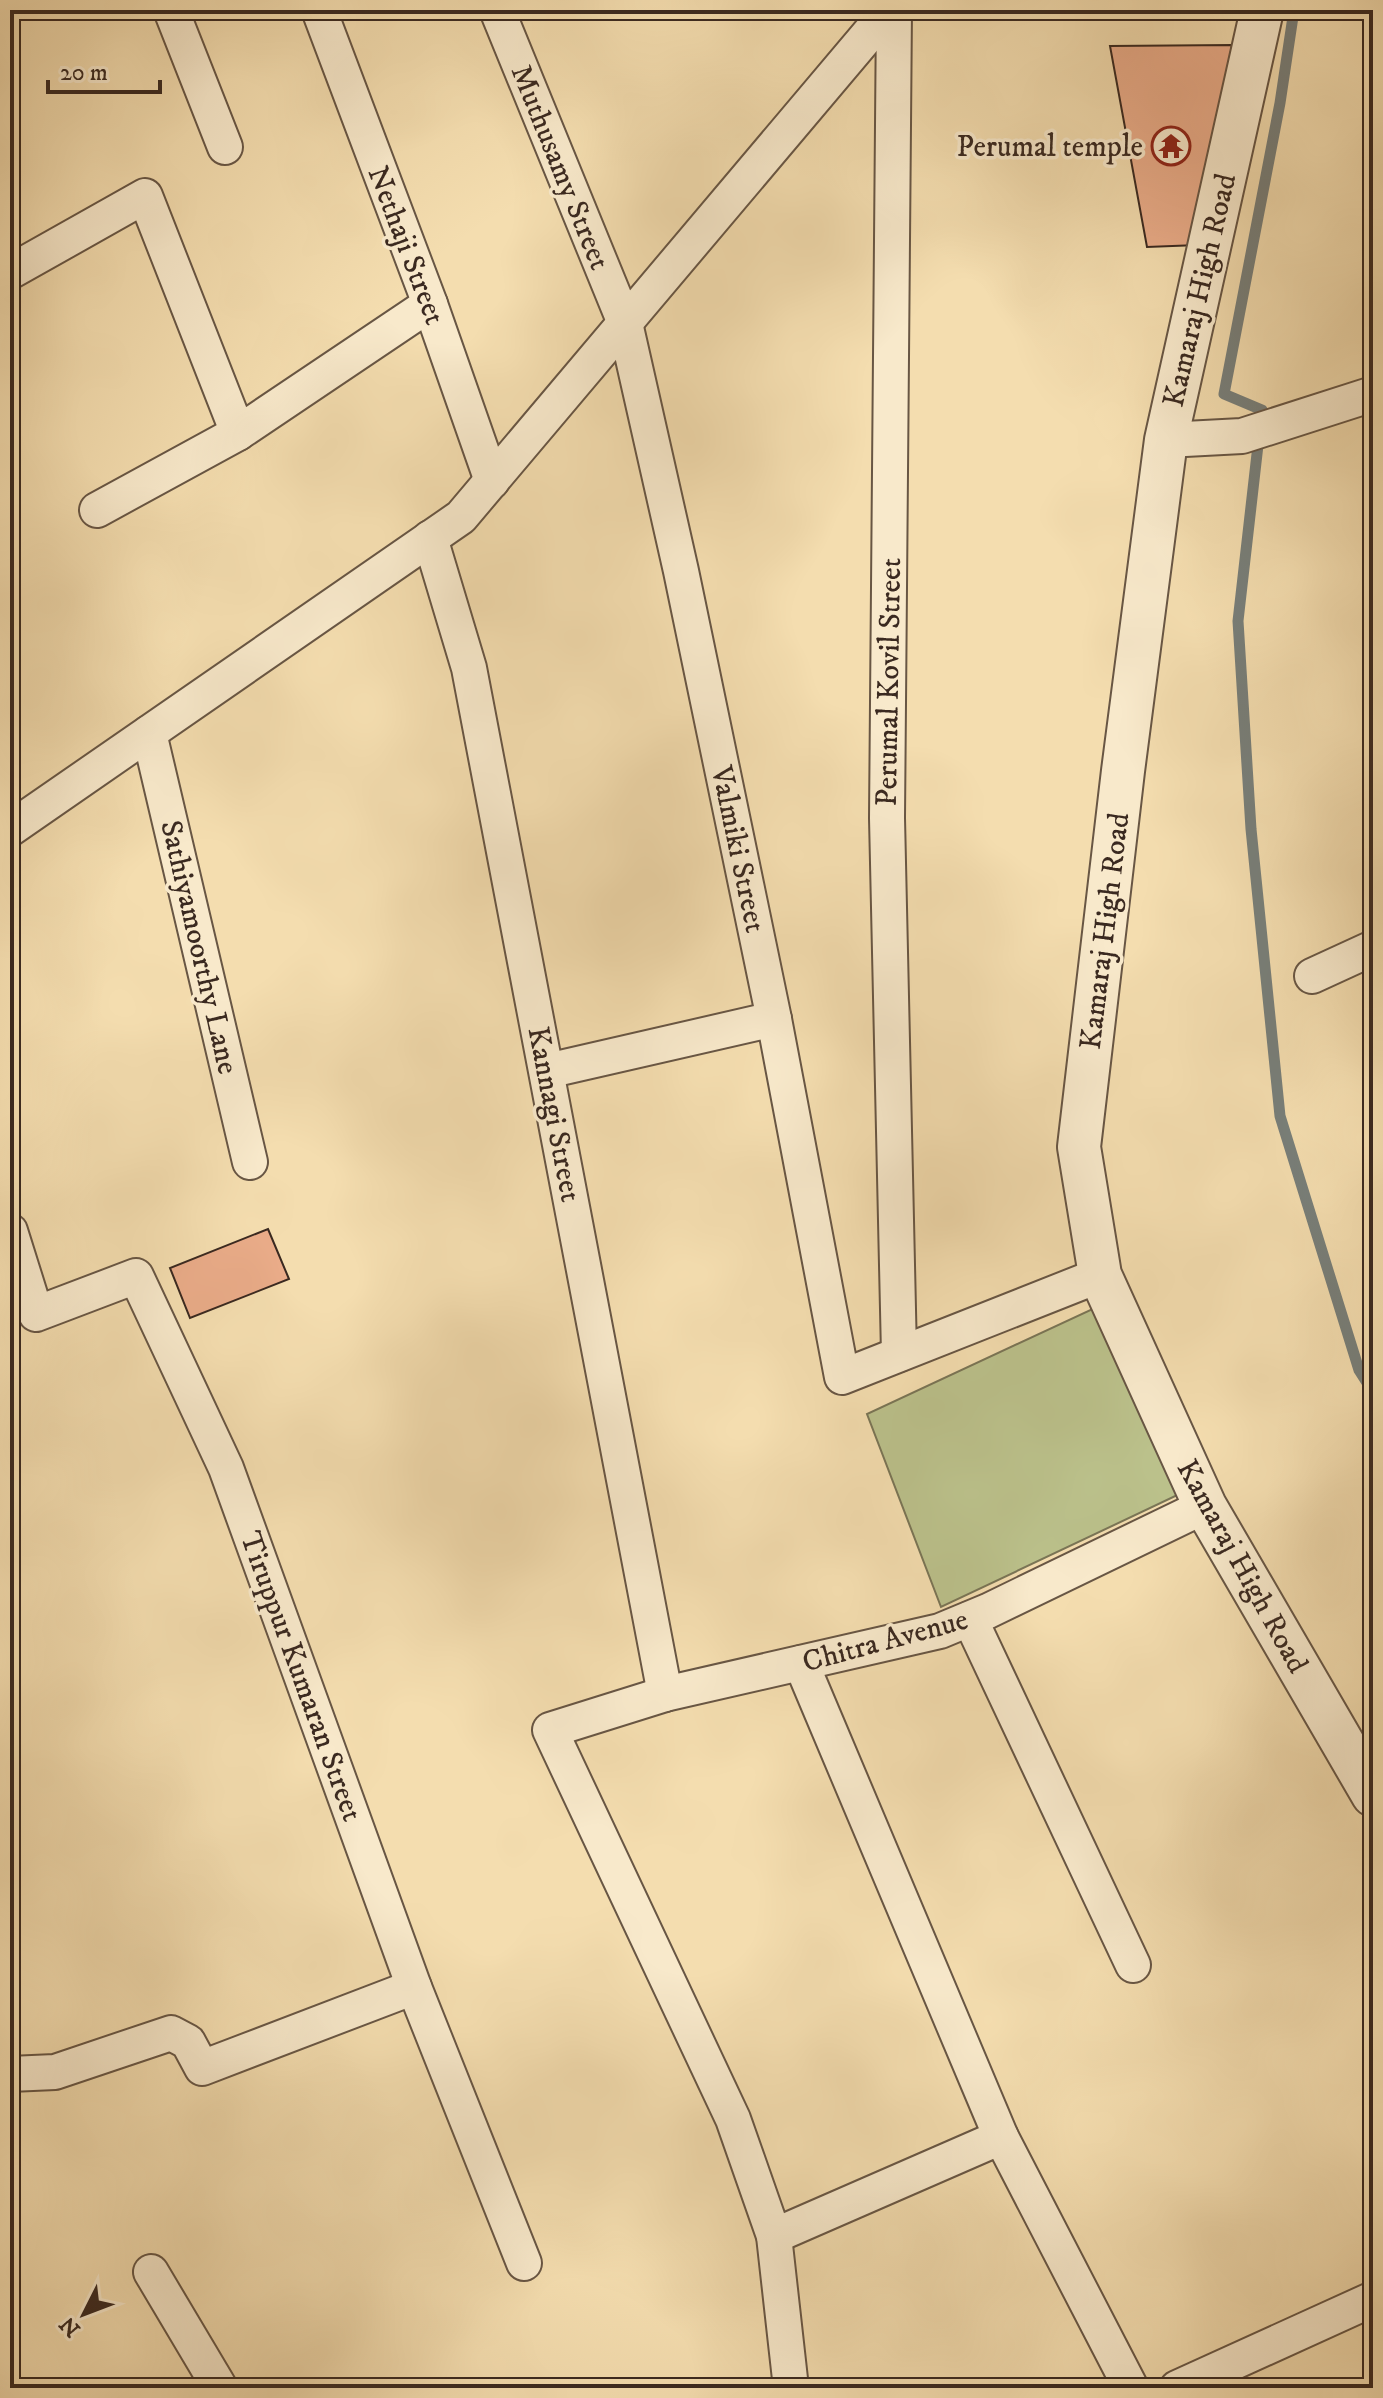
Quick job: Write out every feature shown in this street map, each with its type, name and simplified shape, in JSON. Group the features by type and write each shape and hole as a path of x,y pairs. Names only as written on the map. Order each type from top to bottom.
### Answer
{"street":[{"path":"171,10 225,147"},
{"name":"Nethaji Street","path":"319,10 430,304 492,481"},
{"name":"Muthusamy Street","path":"497,10 625,323"},
{"path":"10,829 461,517 892,10"},
{"name":"Perumal Kovil Street","path":"892,10 887,818 899,1354"},
{"name":"Kamaraj High Road","path":"1262,10 1166,440 1079,1147 1100,1275 1205,1506 1373,1795"},
{"path":"10,272 145,196 238,433"},
{"path":"97,510 238,433 430,304"},
{"name":"Valmiki Street","path":"625,323 681,571 774,1019 842,1377 899,1354"},
{"path":"1166,440 1242,436 1373,394"},
{"name":"Kannagi Street","path":"430,538 469,668 665,1694"},
{"name":"Sathiyamoorthy Lane","path":"149,733 250,1162"},
{"path":"1312,976 1373,948"},
{"path":"547,1071 774,1019"},
{"name":"Tiruppur Kumaran Street","path":"10,1232 36,1314 136,1276 226,1468 414,1987 524,2263"},
{"path":"899,1354 1100,1275"},
{"name":"Chitra Avenue","path":"774,2236 733,2119 550,1730 665,1694 940,1631 1205,1506"},
{"path":"970,1619 1133,1965"},
{"path":"801,1663 1001,2137 1131,2388"},
{"path":"10,2074 55,2072 171,2033 188,2042 202,2068 414,1987"},
{"path":"791,2388 774,2236 1001,2137"},
{"path":"151,2272 220,2388"},
{"path":"1177,2388 1373,2299"}],"green space":[{"path":"1099,1306 1188,1490 941,1607 867,1414"}],"building":[{"name":"Perumal temple","path":"1232,45 1198,245 1147,247 1110,46"},
{"path":"268,1229 289,1279 190,1318 170,1268"}],"waterway":[{"path":"1294,10 1280,103 1224,394 1262,410 1238,621 1251,829 1280,1116 1359,1370 1373,1392"}],"place":[{"name":"Perumal temple","path":"1171,146"}]}
